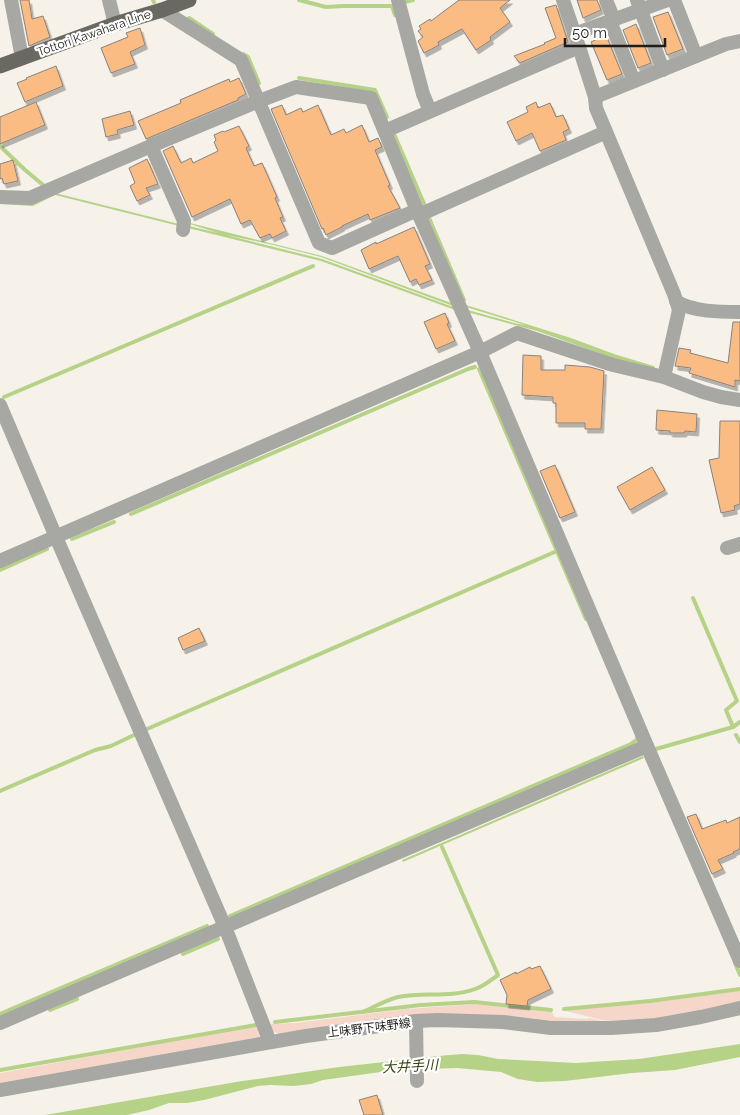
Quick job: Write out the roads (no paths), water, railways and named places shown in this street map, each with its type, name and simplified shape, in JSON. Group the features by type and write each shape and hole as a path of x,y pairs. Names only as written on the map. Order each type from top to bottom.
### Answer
{"main road":[{"name":"Tottori Kawahara Line","path":"0,66 115,24 189,0"}],"street":[{"path":"11,0 22,58"},
{"path":"109,0 115,24"},
{"path":"398,0 423,94 430,111"},
{"path":"563,0 595,97 596,108 679,310 664,377"},
{"path":"606,0 634,82"},
{"path":"385,131 577,41 638,5 668,0"},
{"path":"674,0 696,56"},
{"path":"638,5 663,70"},
{"path":"162,10 241,60 319,243 332,248 606,132"},
{"path":"595,97 726,44 740,41"},
{"path":"0,197 30,198 296,87 371,98 418,212 480,352 740,961"},
{"path":"151,146 184,221 183,230"},
{"path":"676,301 689,308 740,312"},
{"path":"0,561 480,352 517,333 613,365 664,377 721,397 740,400"},
{"path":"0,405 225,927 270,1042"},
{"path":"0,1023 647,746"},
{"name":"上味野下味野線","path":"0,1090 306,1036 416,1028 437,1020 503,1022 551,1028 610,1028 656,1025 740,1008"},
{"path":"416,1028 418,1082"}],"water":[{"path":"55,193 179,224 179,226 55,195 33,206 0,204 0,202"},
{"path":"190,223 322,256 454,304 453,306 321,257 226,235 322,259 456,308 455,310 321,261 188,228 189,226 218,233"},
{"path":"466,305 571,338 614,354 613,358 537,331 467,312 468,310 525,325 466,307"},
{"path":"643,756 644,758 403,862 402,860"},
{"name":"大井手川","path":"740,1044 740,1057 675,1070 537,1082 518,1079 501,1072 457,1068 395,1070 294,1086 258,1086 204,1100 187,1103 169,1103 127,1115 45,1115 236,1082 339,1067 438,1056 462,1054 498,1059 576,1063 639,1059"}],"waterway":[{"path":"299,0 326,7 392,6 395,15"},
{"path":"405,2 413,0"},
{"path":"189,18 213,34"},
{"path":"243,54 248,57 259,83"},
{"path":"299,78 375,90 387,117"},
{"path":"394,134 425,206"},
{"path":"0,146 43,185"},
{"path":"429,218 464,300"},
{"path":"4,397 313,266"},
{"path":"610,355 653,368"},
{"path":"131,514 475,367"},
{"path":"479,369 586,619"},
{"path":"72,539 114,522"},
{"path":"0,570 47,549"},
{"path":"147,729 557,551"},
{"path":"693,598 737,701 726,710 733,727"},
{"path":"656,749 733,727 740,722"},
{"path":"0,791 134,735"},
{"path":"736,735 740,742"},
{"path":"230,916 631,744 638,739 637,736"},
{"path":"363,1012 398,997 466,992 487,983 498,975 442,847"},
{"path":"0,1014 207,926"},
{"path":"183,954 218,939"},
{"path":"735,963 740,975"},
{"path":"564,1009 650,1001 740,989"},
{"path":"50,1010 77,999"},
{"path":"275,1022 421,1005 474,1002 551,1010"},
{"path":"0,1070 256,1025"}]}
